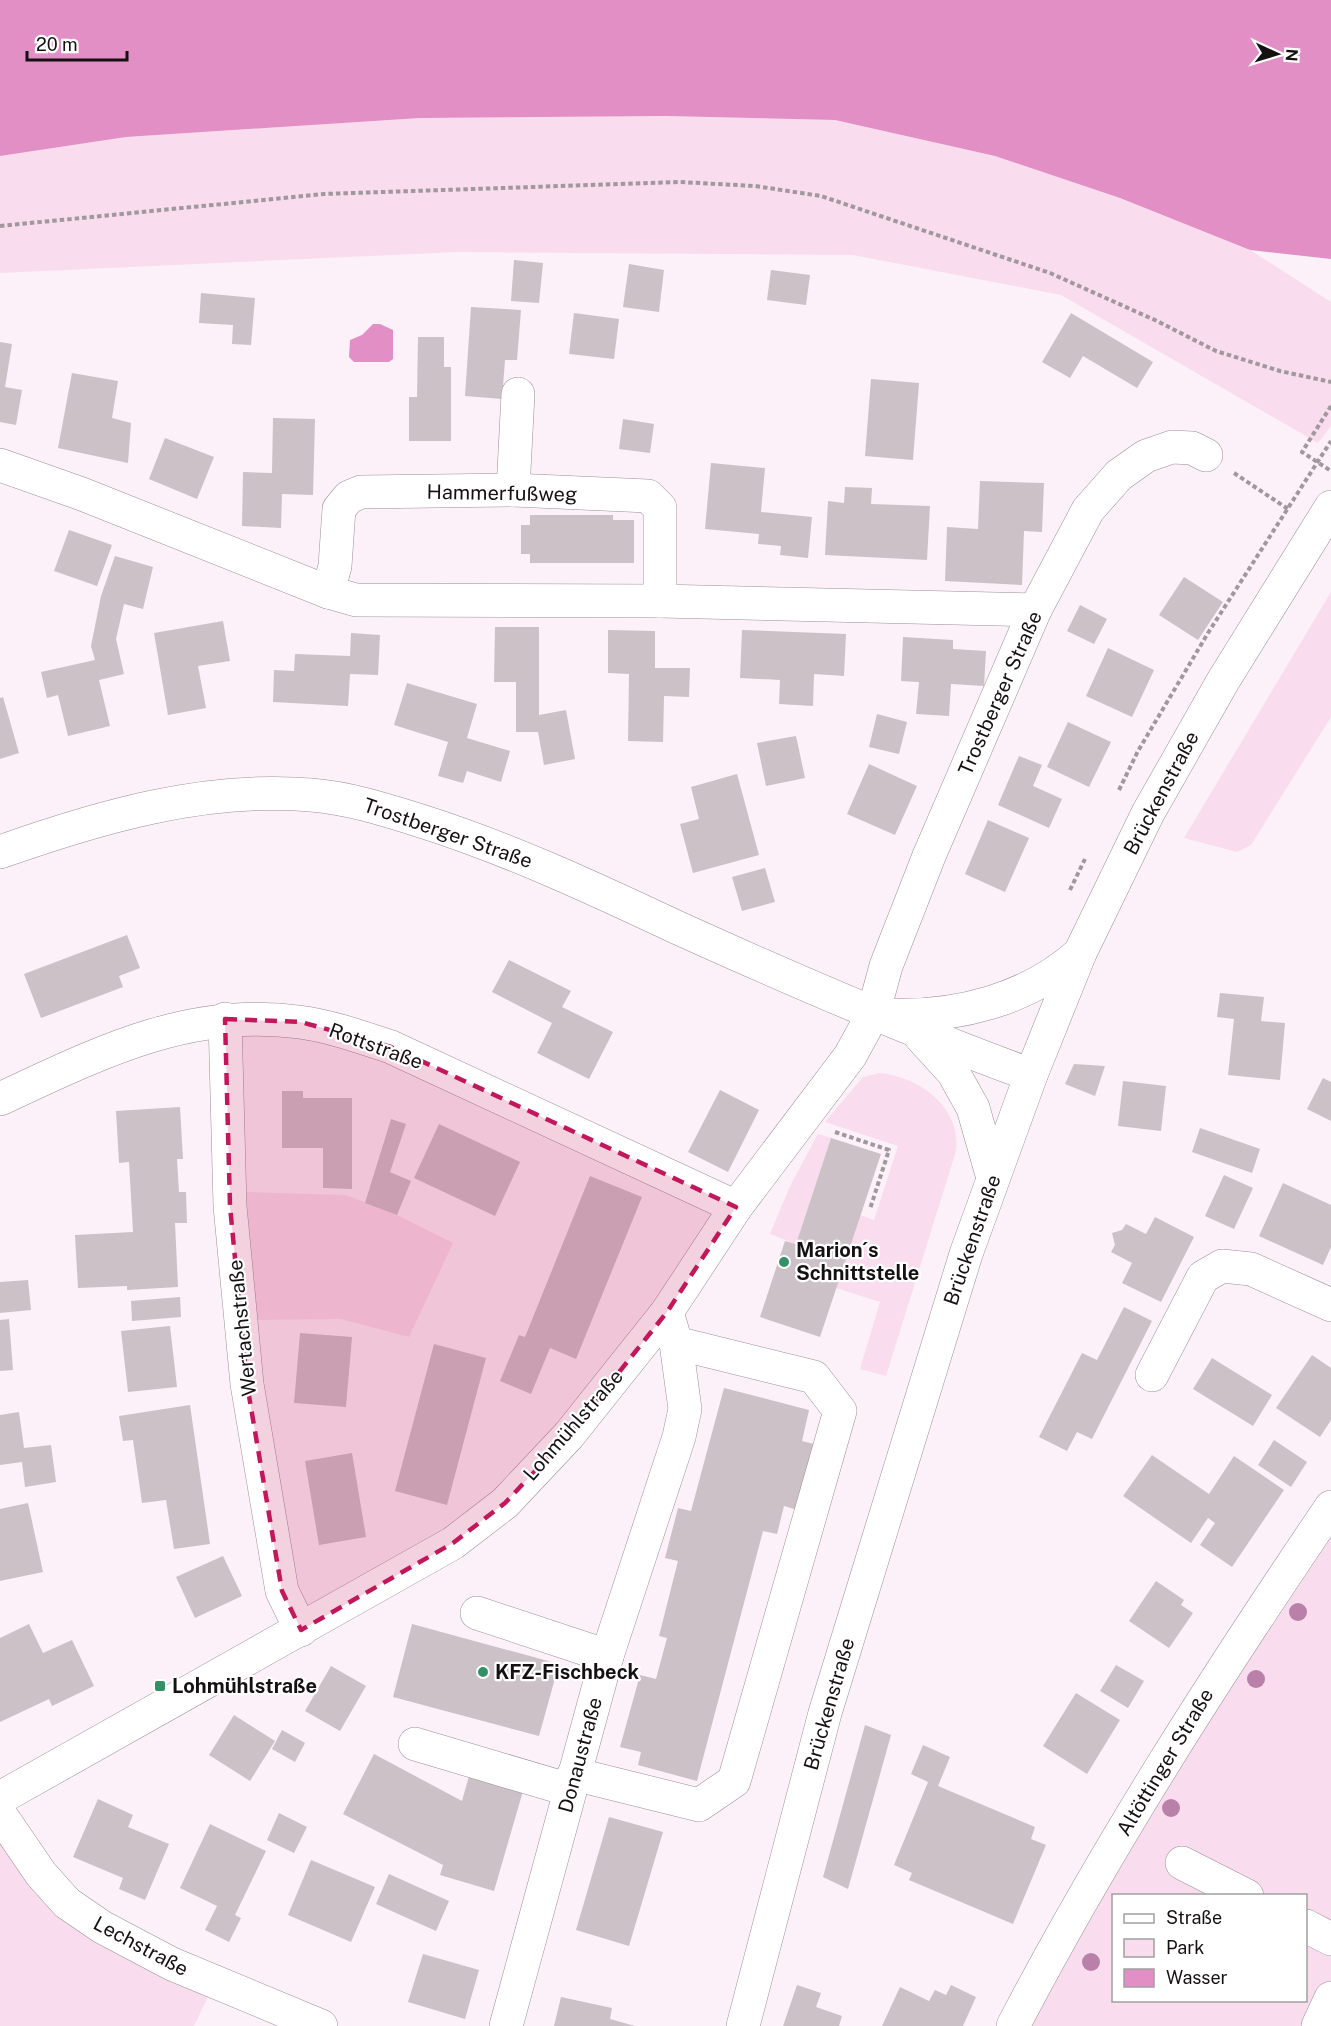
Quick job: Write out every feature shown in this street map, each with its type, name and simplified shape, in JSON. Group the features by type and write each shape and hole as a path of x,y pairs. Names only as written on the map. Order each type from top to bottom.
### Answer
{"street":[{"path":"513,490 518,394"},
{"name":"Trostberger Straße","path":"873,1014 886,966 929,856 1035,610 1088,510 1119,475 1146,456 1172,447 1192,448 1206,454"},
{"path":"0,465 82,494 328,592 356,600 660,601 1035,610"},
{"name":"Hammerfußweg","path":"328,592 335,566 339,508 349,497 361,492 513,490 648,496 660,508 660,601"},
{"name":"Brückenstraße","path":"742,2024 825,1713 966,1254 1031,1075 1080,953 1148,813 1223,681 1331,507"},
{"name":"Trostberger Straße","path":"0,852 108,817 222,797 287,793 364,803 466,834 536,862 918,1034 1031,1075"},
{"path":"873,1014 924,1015 980,1006 1028,988 1059,971 1080,953"},
{"name":"Lohmühlstraße","path":"0,1798 453,1543 505,1503 569,1435 667,1312 736,1207 850,1056 873,1014"},
{"name":"Rottstraße","path":"0,1099 89,1058 190,1024 225,1019 301,1022 342,1031 391,1047 736,1207"},
{"name":"Wertachstraße","path":"225,1019 230,1206 247,1384 282,1591 301,1630"},
{"path":"918,1034 953,1072 974,1108 993,1178"},
{"path":"1152,1375 1203,1276 1222,1266 1251,1269 1331,1305"},
{"name":"Donaustraße","path":"506,2026 607,1656 679,1437 685,1409 676,1343 667,1312"},
{"path":"415,1744 572,1782 699,1805 734,1781 840,1411 814,1377 676,1343"},
{"name":"Altöttinger Straße","path":"1013,2026 1054,1948 1228,1658 1331,1507"},
{"path":"477,1613 607,1656"},
{"name":"Lechstraße","path":"0,1814 40,1874 67,1902 102,1927 171,1964 321,2026"},
{"path":"1182,1863 1243,1894"},
{"path":"1307,1927 1331,1939"},
{"path":"1318,2026 1331,1998"}],"path":[{"path":"0,226 324,194 680,182 755,186 821,196 1039,270 1157,321 1216,351 1280,371 1331,382"},
{"path":"1331,406 1302,452 1331,471"},
{"path":"1206,454 1287,508 1331,441"},
{"path":"805,1118 830,1130 889,1150 870,1209"}],"highlighted area":[{"path":"225,1019 301,1022 391,1047 736,1207 667,1312 569,1435 505,1503 453,1543 301,1630 282,1591 247,1384 230,1206"}],"green space":[{"path":"666,116 835,120 995,156 1120,198 1250,250 1331,302 1331,426 1318,443 1061,295 853,255 458,252 0,273 0,156 126,137 420,118"},
{"path":"1331,592 1331,717 1251,845 1237,852 1184,838"},
{"path":"879,1073 909,1080 935,1097 945,1108 956,1135 956,1151 886,1376 860,1369 880,1302 836,1288 860,1215 874,1220 898,1146 825,1122 863,1077"},
{"path":"818,1134 831,1138 796,1244 770,1234 790,1186"},
{"path":"246,1192 346,1195 397,1215 453,1243 409,1337 341,1319 257,1320"},
{"path":"1331,1533 1331,2026 1031,2026 1105,1887 1228,1683"},
{"path":"0,1842 43,1902 96,1943 209,1995 194,2026 0,2026"}],"water":[{"path":"0,0 1331,0 1331,259 1250,250 1120,198 995,156 835,120 666,116 420,118 126,137 0,156"},
{"path":"373,324 380,324 393,330 393,359 389,362 354,362 349,357 350,340 362,335"}],"building":[{"path":"514,260 543,263 539,303 511,301"},
{"path":"629,264 664,270 659,312 623,307"},
{"path":"771,270 810,275 806,305 767,300"},
{"path":"201,293 255,298 251,345 232,344 233,325 199,323"},
{"path":"471,307 521,310 517,360 505,360 502,399 465,396"},
{"path":"574,313 619,319 614,359 569,354"},
{"path":"1071,313 1153,362 1137,388 1083,356 1070,378 1042,362"},
{"path":"418,337 444,337 444,367 451,367 451,441 409,441 409,397 417,397"},
{"path":"0,342 12,344 5,387 22,390 16,425 0,422"},
{"path":"72,373 118,381 112,418 131,423 128,463 58,448"},
{"path":"871,379 919,383 913,460 865,456"},
{"path":"273,418 315,419 313,495 282,494 281,528 242,526 243,472 272,473"},
{"path":"623,419 654,424 650,453 619,449"},
{"path":"165,438 214,457 197,499 149,479"},
{"path":"711,463 765,468 761,512 812,517 808,558 780,555 781,546 758,544 759,534 705,529"},
{"path":"980,481 1044,483 1042,532 1024,531 1022,585 945,581 947,527 978,529"},
{"path":"845,487 872,488 871,504 930,506 927,560 825,555 828,501 844,503"},
{"path":"530,515 613,515 613,520 634,520 634,563 530,563 530,554 521,554 521,525 530,525"},
{"path":"69,530 112,545 97,586 54,571"},
{"path":"115,556 153,567 143,609 124,604 116,639 124,674 99,680 110,726 68,736 58,695 47,698 41,672 95,660 91,646 101,596"},
{"path":"1184,577 1223,602 1198,640 1159,615"},
{"path":"1080,605 1107,619 1094,644 1067,631"},
{"path":"223,621 230,661 198,666 206,708 168,715 154,633"},
{"path":"495,627 539,627 539,715 566,710 575,759 544,765 538,732 516,732 516,682 494,682"},
{"path":"608,630 655,631 655,668 690,668 689,697 664,696 663,742 628,741 629,674 608,673"},
{"path":"742,630 846,634 844,676 814,674 813,706 779,704 780,680 740,678"},
{"path":"351,633 380,635 378,675 350,674 348,706 273,702 274,670 294,671 295,654 350,656"},
{"path":"903,637 953,640 953,649 986,651 984,686 951,684 949,716 916,714 919,682 901,681"},
{"path":"1108,648 1154,670 1132,717 1086,696"},
{"path":"407,683 477,704 467,738 510,751 501,782 467,771 463,783 438,776 448,742 394,725"},
{"path":"3,697 19,753 0,759 0,698"},
{"path":"877,714 907,722 899,754 869,747"},
{"path":"1068,722 1111,742 1089,787 1047,767"},
{"path":"796,736 805,778 766,786 757,743"},
{"path":"1019,756 1042,765 1033,786 1062,799 1049,828 998,805"},
{"path":"869,764 917,786 895,835 847,814"},
{"path":"737,774 759,855 693,873 680,824 699,819 691,787"},
{"path":"988,820 1029,838 1005,892 965,874"},
{"path":"765,868 775,902 742,911 732,877"},
{"path":"127,935 140,968 119,976 123,987 41,1018 24,974"},
{"path":"509,960 571,991 562,1007 613,1032 589,1079 537,1053 552,1023 492,992"},
{"path":"1220,993 1264,997 1261,1021 1285,1023 1280,1080 1228,1075 1234,1019 1217,1017"},
{"path":"1074,1064 1105,1066 1095,1096 1065,1084"},
{"path":"1323,1078 1331,1082 1331,1121 1307,1109"},
{"path":"1123,1081 1166,1086 1161,1131 1118,1126"},
{"path":"720,1090 759,1110 728,1172 688,1152"},
{"path":"282,1091 303,1091 303,1098 352,1098 352,1189 323,1188 323,1148 282,1148"},
{"path":"180,1107 183,1159 177,1159 179,1192 186,1192 187,1223 175,1223 178,1287 127,1290 127,1286 78,1288 75,1235 133,1232 129,1162 119,1163 116,1111"},
{"path":"391,1119 406,1124 390,1172 411,1181 397,1215 365,1203"},
{"path":"439,1124 520,1162 495,1216 414,1178"},
{"path":"1200,1128 1260,1149 1252,1173 1192,1152"},
{"path":"831,1138 881,1154 820,1337 760,1317 785,1241 796,1244"},
{"path":"1224,1175 1253,1188 1234,1229 1205,1216"},
{"path":"590,1176 642,1197 576,1359 550,1348 531,1394 500,1381 519,1335 525,1337"},
{"path":"1283,1183 1331,1205 1331,1247 1323,1265 1259,1236"},
{"path":"1155,1217 1194,1237 1161,1302 1122,1283 1132,1263 1111,1252 1115,1245 1112,1233 1122,1230 1126,1224 1146,1234"},
{"path":"28,1280 31,1310 0,1313 0,1282"},
{"path":"180,1297 181,1317 132,1321 131,1301"},
{"path":"1124,1307 1152,1321 1092,1439 1077,1432 1067,1451 1039,1437 1082,1353 1097,1360"},
{"path":"9,1319 13,1370 0,1371 0,1320"},
{"path":"170,1326 177,1387 128,1392 121,1331"},
{"path":"300,1333 352,1337 346,1407 294,1403"},
{"path":"434,1344 486,1358 447,1505 395,1491"},
{"path":"1312,1355 1331,1368 1331,1420 1320,1437 1276,1408"},
{"path":"1212,1358 1272,1395 1253,1426 1193,1389"},
{"path":"724,1388 809,1410 802,1441 818,1445 801,1511 784,1506 777,1534 763,1531 697,1781 638,1765 641,1752 620,1747 640,1675 656,1679 667,1638 659,1636 678,1561 665,1558 678,1508 691,1511"},
{"path":"190,1405 210,1544 174,1549 166,1500 142,1503 133,1440 123,1441 119,1416"},
{"path":"19,1412 24,1448 51,1445 56,1482 25,1487 22,1462 0,1465 0,1415"},
{"path":"1274,1440 1307,1462 1291,1487 1258,1465"},
{"path":"352,1453 366,1537 319,1545 305,1461"},
{"path":"1152,1455 1209,1494 1234,1456 1284,1490 1232,1567 1200,1545 1215,1523 1208,1518 1191,1543 1123,1496"},
{"path":"28,1503 43,1572 0,1581 0,1509"},
{"path":"223,1556 242,1596 195,1618 176,1577"},
{"path":"1156,1581 1184,1600 1181,1605 1193,1613 1169,1648 1129,1621"},
{"path":"29,1624 43,1653 72,1640 94,1686 52,1706 49,1699 0,1722 0,1638"},
{"path":"412,1624 559,1664 539,1736 393,1697"},
{"path":"1116,1665 1144,1681 1128,1708 1100,1691"},
{"path":"331,1666 366,1686 340,1731 305,1711"},
{"path":"1076,1693 1120,1720 1087,1774 1043,1746"},
{"path":"234,1715 275,1741 250,1781 209,1755"},
{"path":"865,1725 891,1735 848,1889 823,1877"},
{"path":"282,1730 305,1743 295,1762 272,1749"},
{"path":"923,1745 950,1757 938,1786 1035,1827 1031,1839 1046,1845 1013,1924 909,1880 912,1873 894,1865 928,1782 911,1774"},
{"path":"374,1754 462,1801 469,1776 523,1791 494,1891 440,1875 443,1865 343,1814"},
{"path":"98,1799 133,1815 128,1827 169,1844 145,1900 119,1889 123,1878 73,1857"},
{"path":"279,1813 307,1827 294,1853 267,1840"},
{"path":"609,1817 663,1832 629,1946 576,1930"},
{"path":"210,1824 266,1851 235,1915 241,1918 229,1942 205,1930 217,1906 180,1888"},
{"path":"311,1860 375,1887 351,1942 288,1915"},
{"path":"389,1874 449,1901 436,1931 376,1904"},
{"path":"423,1954 479,1970 465,2019 408,2002"},
{"path":"797,1985 821,1993 816,2007 842,2016 839,2026 783,2026"},
{"path":"951,1985 976,1997 963,2026 882,2026 900,1987 929,2001 935,1990 946,1995"},
{"path":"561,1997 612,2008 610,2019 635,2026 554,2026"}],"place":[{"name":"Marion´s Schnittstelle","path":"784,1262"},
{"name":"KFZ-Fischbeck","path":"483,1672"},
{"name":"Lohmühlstraße","path":"160,1686"}]}
